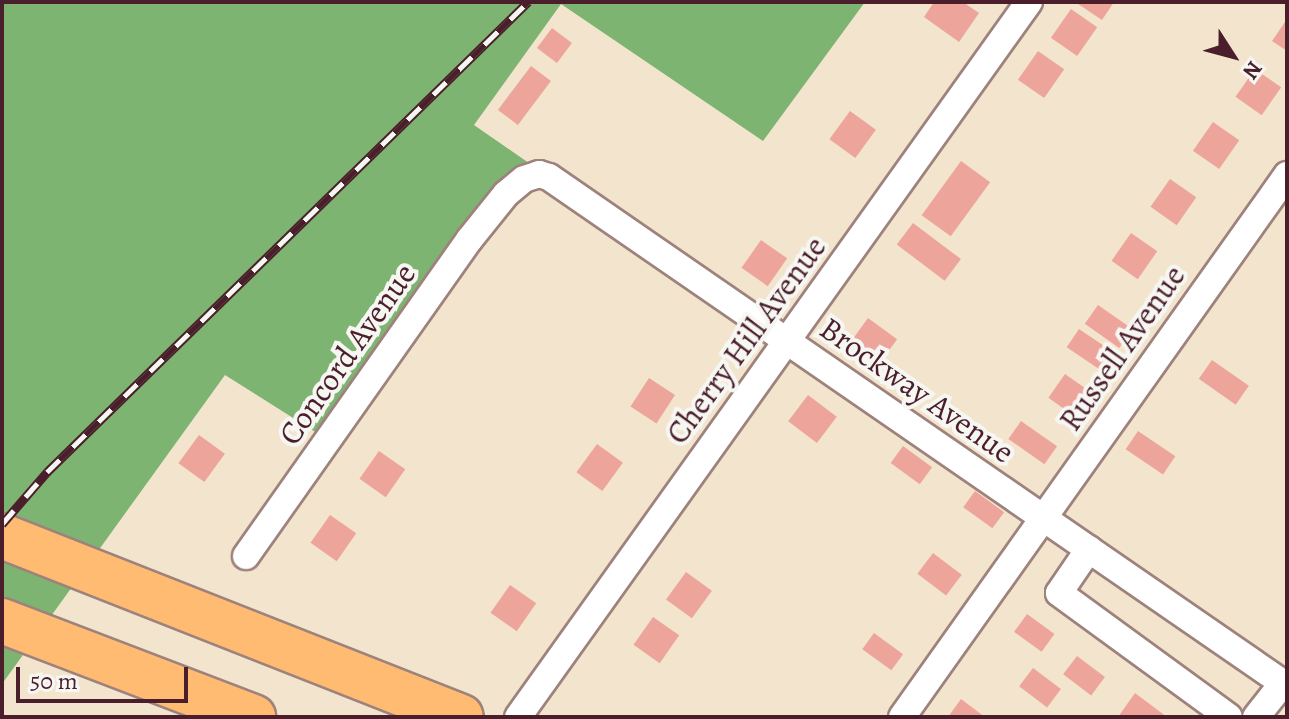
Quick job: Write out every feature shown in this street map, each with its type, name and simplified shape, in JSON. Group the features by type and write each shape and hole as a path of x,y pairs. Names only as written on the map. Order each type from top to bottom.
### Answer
{"highway":[{"path":"2,536 455,714"},
{"path":"14,625 253,717"}],"street":[{"name":"Cherry Hill Avenue","path":"518,717 1029,2"},
{"name":"Brockway Avenue","path":"506,194 532,175 549,177 1285,685"},
{"name":"Russell Avenue","path":"902,717 1287,175"},
{"name":"Concord Avenue","path":"246,556 469,240 506,194"},
{"path":"1089,549 1059,593 1229,717"},
{"path":"1256,717 1285,685"}],"green space":[{"path":"2,2 865,2 763,141 561,4 474,125 549,177 532,175 328,440 225,375 2,684"}],"building":[{"path":"934,2 963,2 979,13 959,42 924,17"},
{"path":"1075,2 1114,2 1102,20"},
{"path":"1071,9 1097,27 1077,56 1051,38"},
{"path":"1287,19 1287,51 1272,41"},
{"path":"552,28 572,43 557,63 537,48"},
{"path":"1038,51 1064,69 1044,98 1018,80"},
{"path":"531,66 551,81 518,125 498,110"},
{"path":"1255,69 1281,87 1262,115 1235,97"},
{"path":"850,111 876,130 855,158 829,139"},
{"path":"1213,122 1239,140 1219,169 1193,151"},
{"path":"961,161 990,182 951,236 922,215"},
{"path":"1170,179 1196,197 1177,225 1150,207"},
{"path":"913,223 961,259 945,281 897,245"},
{"path":"1131,233 1157,251 1138,279 1111,261"},
{"path":"761,240 787,258 768,286 741,268"},
{"path":"1098,305 1132,329 1119,348 1085,324"},
{"path":"868,318 897,339 882,360 853,339"},
{"path":"1079,329 1114,352 1102,371 1067,347"},
{"path":"1212,360 1249,386 1236,405 1199,379"},
{"path":"1065,374 1089,391 1072,414 1048,398"},
{"path":"649,378 675,395 656,423 630,407"},
{"path":"808,395 837,417 817,443 788,421"},
{"path":"1021,421 1057,446 1044,464 1008,439"},
{"path":"1138,431 1175,456 1163,474 1126,449"},
{"path":"199,435 225,454 204,482 178,463"},
{"path":"597,444 623,463 602,491 576,472"},
{"path":"903,446 932,467 920,484 891,463"},
{"path":"379,451 405,469 386,497 359,479"},
{"path":"975,491 1004,512 992,528 963,507"},
{"path":"330,515 356,533 337,561 310,543"},
{"path":"933,553 962,575 946,595 917,574"},
{"path":"686,572 712,591 692,618 666,600"},
{"path":"510,585 536,603 517,631 490,613"},
{"path":"1027,614 1055,634 1042,652 1014,632"},
{"path":"653,617 679,635 660,663 633,645"},
{"path":"874,633 903,654 891,670 862,649"},
{"path":"1077,656 1105,677 1091,695 1063,674"},
{"path":"1033,668 1061,689 1047,707 1019,686"},
{"path":"1135,693 1167,717 1118,717"},
{"path":"961,699 985,717 948,717"}],"railway":[{"path":"2,524 47,472 528,2"}]}
